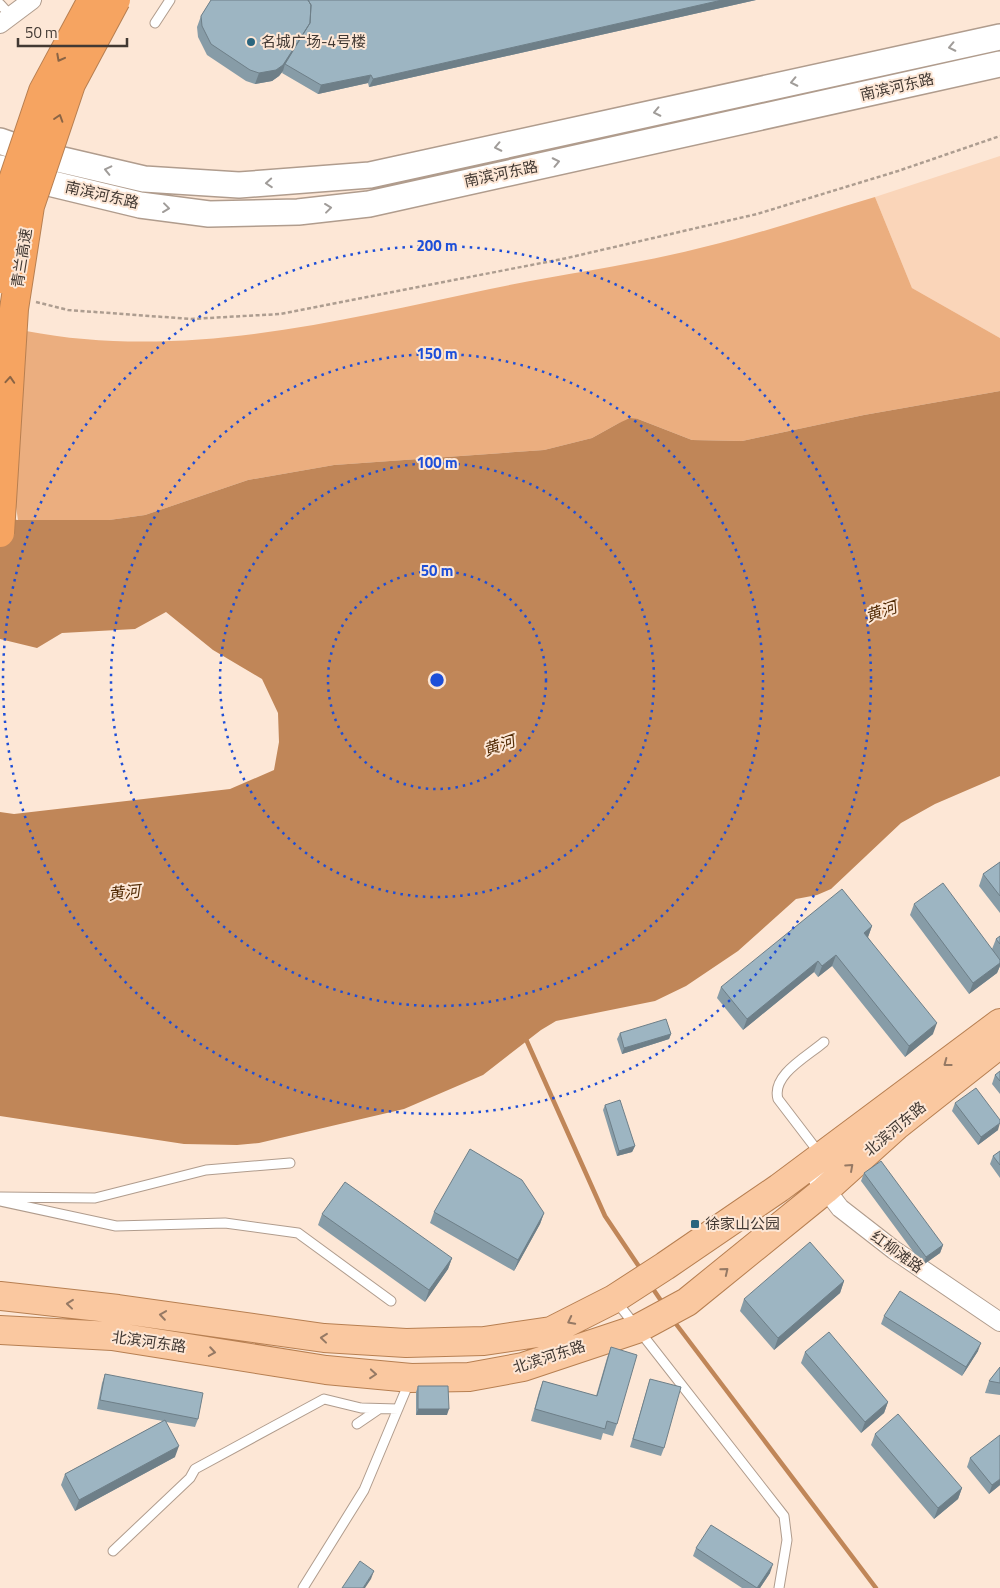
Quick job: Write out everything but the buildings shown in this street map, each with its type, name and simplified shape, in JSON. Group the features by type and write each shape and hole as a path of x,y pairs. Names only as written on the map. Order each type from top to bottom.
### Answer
{"highway":[{"name":"青兰高速","path":"0,279 3,240 12,183 43,91 92,0"},
{"name":"青兰高速","path":"0,533 14,309 30,206 70,84 116,0"}],"main road":[{"name":"南滨河东路","path":"0,140 37,154 144,179 239,185 370,175 1000,37"},
{"name":"南滨河东路","path":"0,168 28,178 140,205 209,214 298,212 368,204 1000,64"},
{"name":"北滨河东路","path":"0,1296 118,1309 324,1338 406,1343 484,1341 550,1331 624,1293 665,1266 815,1161 1000,1023"},
{"name":"北滨河东路","path":"0,1330 112,1336 326,1370 411,1378 469,1377 523,1368 646,1324 687,1302 825,1190 896,1126 1000,1044"}],"street":[{"path":"4,14 32,0"},
{"name":"红柳滩路","path":"815,1161 825,1190 840,1208 894,1250 1000,1322"}],"lane":[{"path":"155,23 170,0"},
{"path":"815,1161 776,1093 779,1081 783,1076 824,1042"},
{"path":"0,1197 95,1198 206,1170 290,1163"},
{"path":"0,1202 116,1226 224,1223 298,1233 391,1302"},
{"path":"624,1293 784,1516 787,1540 778,1588"},
{"path":"303,1588 364,1490 411,1378"},
{"path":"113,1551 190,1478 195,1469 324,1399 361,1408 398,1409"},
{"path":"358,1424 379,1408"}],"path":[{"path":"29,301 68,310 191,319 280,314 514,269 757,214 898,171 1000,136"}],"shaded area":[{"path":"1000,156 1000,338 912,288 875,197"},
{"path":"875,197 912,288 1000,338 1000,391 864,415 742,441 692,440 638,419 619,423 592,438 544,450 334,465 248,480 145,515 109,520 18,520 11,473 26,331 84,339 143,342 260,333 318,324 678,253 726,242"}],"water":[{"name":"黄河","path":"1000,391 1000,776 935,804 901,823 831,889 817,895 796,899 738,951 686,986 655,1001 556,1021 541,1030 483,1075 404,1109 259,1143 237,1145 184,1144 0,1116 0,812 14,814 230,789 274,770 279,742 278,713 262,679 213,650 166,612 135,629 62,633 37,648 0,639 0,518 18,520 109,520 145,515 248,480 334,465 544,450 592,438 630,418 638,419 692,440 742,441 864,415"}],"waterway":[{"path":"525,1037 605,1216 642,1271"},
{"path":"651,1286 664,1305"},
{"path":"673,1320 876,1588"}],"place":[{"name":"名城广场-4号楼","path":"251,42"},
{"name":"徐家山公园","path":"695,1224"}]}
